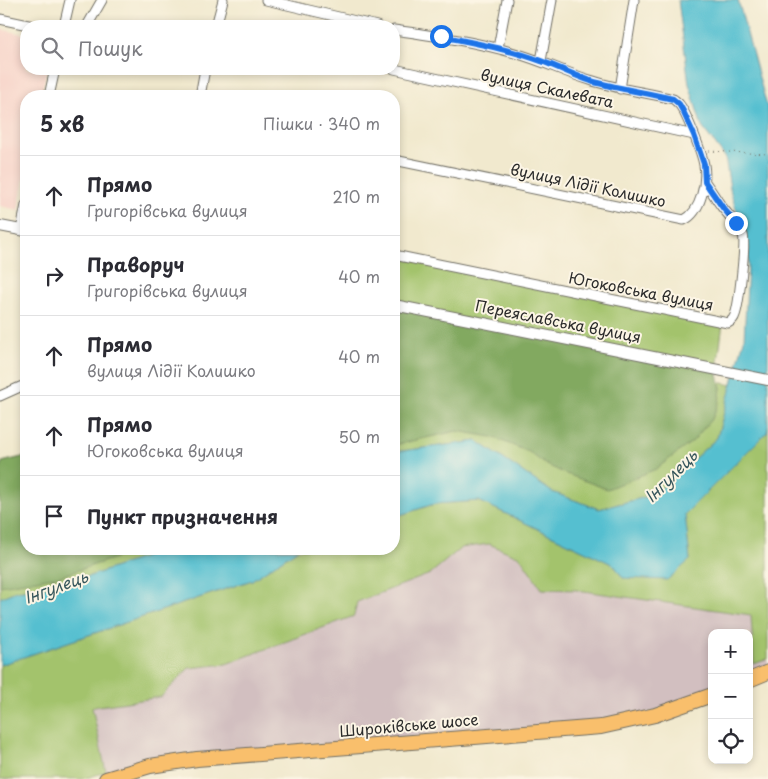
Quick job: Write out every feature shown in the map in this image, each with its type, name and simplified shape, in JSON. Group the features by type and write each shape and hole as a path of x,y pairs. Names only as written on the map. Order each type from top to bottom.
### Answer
{"main road":[{"path":"753,678 768,672"},
{"name":"Широківське шосе","path":"106,779 150,766 198,759 601,727 655,714 708,695"}],"street":[{"path":"65,20 70,0"},
{"path":"90,20 102,0"},
{"path":"218,20 223,0"},
{"path":"266,0 351,20"},
{"path":"498,48 507,0"},
{"path":"541,61 552,0"},
{"path":"620,89 634,0"},
{"path":"0,19 20,23"},
{"name":"вулиця Лідії Колишко","path":"400,31 441,36 498,48 620,89 673,99 679,104 694,135 704,164 705,182 702,195 694,212 689,218 684,220 400,161"},
{"name":"вулиця Скалевата","path":"400,70 694,135"},
{"path":"50,90 54,75"},
{"path":"201,90 205,75"},
{"name":"Югоковська вулиця","path":"400,257 728,323 732,322 737,309 744,238 736,223 705,182"},
{"path":"0,226 20,229"},
{"name":"Переяславська вулиця","path":"400,306 768,380"},
{"path":"0,396 20,386"}],"path":[{"path":"704,151 768,154"}],"shaded area":[{"path":"0,29 20,34 20,75 46,75 42,90 20,90 20,200 18,210 0,206"},
{"path":"489,544 520,557 542,589 577,590 751,615 752,629 708,629 708,695 601,727 150,766 107,778 91,707 161,697 189,668 226,664 354,616 357,602 430,574 461,548"},
{"path":"753,648 754,664 768,659 768,674 753,680"}],"green space":[{"path":"400,257 723,323 717,369 400,306"},
{"path":"400,306 717,369 721,388 719,402 713,417 693,441 656,469 607,489 564,473 545,464 529,452 492,437 457,431 400,444"},
{"path":"400,314 732,385 717,438 654,495 599,509 552,492 477,441 400,451"},
{"path":"768,426 768,659 754,664 751,615 577,590 542,589 520,557 489,544 461,548 430,574 357,602 354,616 226,664 189,668 161,697 92,707 106,772 83,779 0,779 0,665 252,580 289,555 400,555 400,515 434,504 479,501 614,565 623,578 690,560 685,514 767,432"},
{"path":"20,458 20,555 151,555 64,585 16,591 0,598 0,474 2,462"},
{"path":"20,458 20,555 124,555 61,576 0,586 0,474 2,462"}],"water":[{"path":"678,0 738,0 768,110 768,426 767,432 685,514 690,560 667,580 623,578 614,565 479,501 434,504 400,515 400,451 477,441 552,492 599,509 654,495 717,438 744,340 749,248 731,194 725,157 702,127 689,84"},
{"name":"Інгулець","path":"151,555 289,555 252,580 0,665 0,598 16,591 64,585"}],"route":[{"path":"441,36 498,48 620,89 673,99 679,104 694,135 704,164 705,182 736,223"}]}
